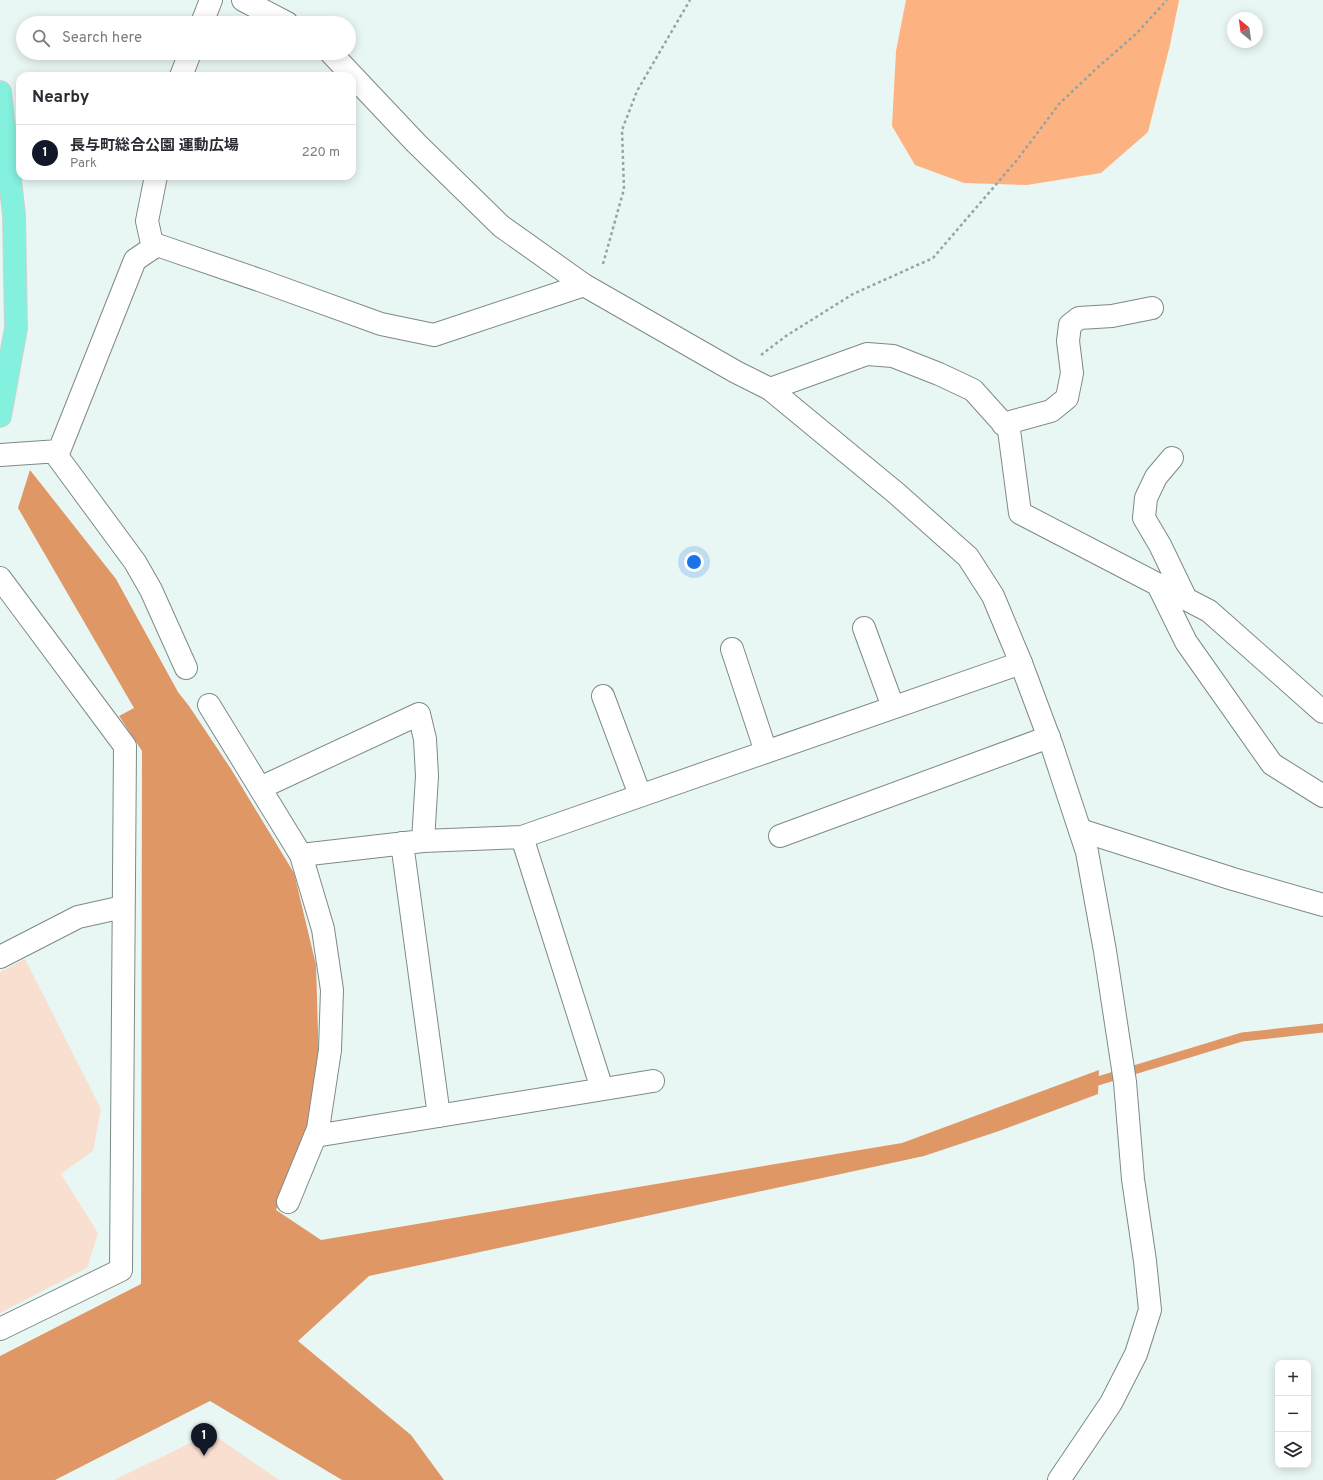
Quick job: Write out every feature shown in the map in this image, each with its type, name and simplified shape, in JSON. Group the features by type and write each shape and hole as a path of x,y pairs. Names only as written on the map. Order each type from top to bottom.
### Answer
{"highway":[{"path":"0,92 14,216 16,328 0,416"}],"street":[{"path":"205,16 211,0"},
{"path":"243,0 274,16"},
{"path":"183,72 187,60"},
{"path":"338,60 349,72"},
{"path":"356,79 416,143 501,226 589,288 736,372 770,389 896,493 968,557 993,596 1021,663 1049,737 1088,852 1103,936 1122,1067 1133,1180 1146,1261 1150,1310 1136,1354 1111,1403 1059,1480"},
{"path":"153,248 147,221 155,180"},
{"path":"0,455 59,451 134,260 157,245 381,324 434,335 589,288"},
{"path":"1003,424 1050,411 1068,398 1072,373 1068,341 1070,325 1079,318 1112,316 1152,308"},
{"path":"770,389 867,354 893,356 939,374 973,390 1008,430 1020,514 1209,611 1323,712"},
{"path":"54,452 135,562 151,590 186,668"},
{"path":"1172,458 1156,477 1146,498 1144,518 1160,545 1186,599"},
{"path":"0,578 125,746 121,1270 0,1329"},
{"path":"1158,585 1186,642 1272,764 1323,796"},
{"path":"864,628 893,707"},
{"path":"732,649 766,752"},
{"path":"301,855 412,842 522,837 1021,663"},
{"path":"603,696 640,795"},
{"path":"209,705 301,855 323,929 332,990 330,1050 318,1129 288,1202"},
{"path":"260,788 419,714 425,739 427,776 412,842 439,1116"},
{"path":"780,836 1049,737"},
{"path":"1080,830 1323,906"},
{"path":"522,837 602,1090"},
{"path":"0,958 78,917 124,907"},
{"path":"315,1136 653,1081"}],"path":[{"path":"589,288 624,189 622,130 637,91 690,0"},
{"path":"736,372 786,336 853,294 933,258 1016,160 1059,104 1137,33 1167,0"}],"shaded area":[{"path":"906,0 1179,0 1170,45 1148,132 1101,173 1027,185 964,183 915,165 892,126 896,51"},
{"path":"30,470 116,579 178,692 231,769 294,873 316,965 319,1064 307,1148 276,1210 321,1240 902,1143 1099,1070 1098,1094 999,1131 924,1156 369,1276 298,1341 411,1435 444,1480 342,1480 210,1401 55,1480 0,1480 0,1356 141,1284 142,751 119,716 134,708 18,508"},
{"path":"25,959 101,1109 93,1151 61,1174 98,1233 87,1268 0,1313 0,972"},
{"path":"211,1433 279,1480 114,1480"}],"waterway":[{"path":"1088,1084 1242,1037 1323,1028"}],"place":[{"name":"長与町総合公園 運動広場","path":"204,1456"}]}
